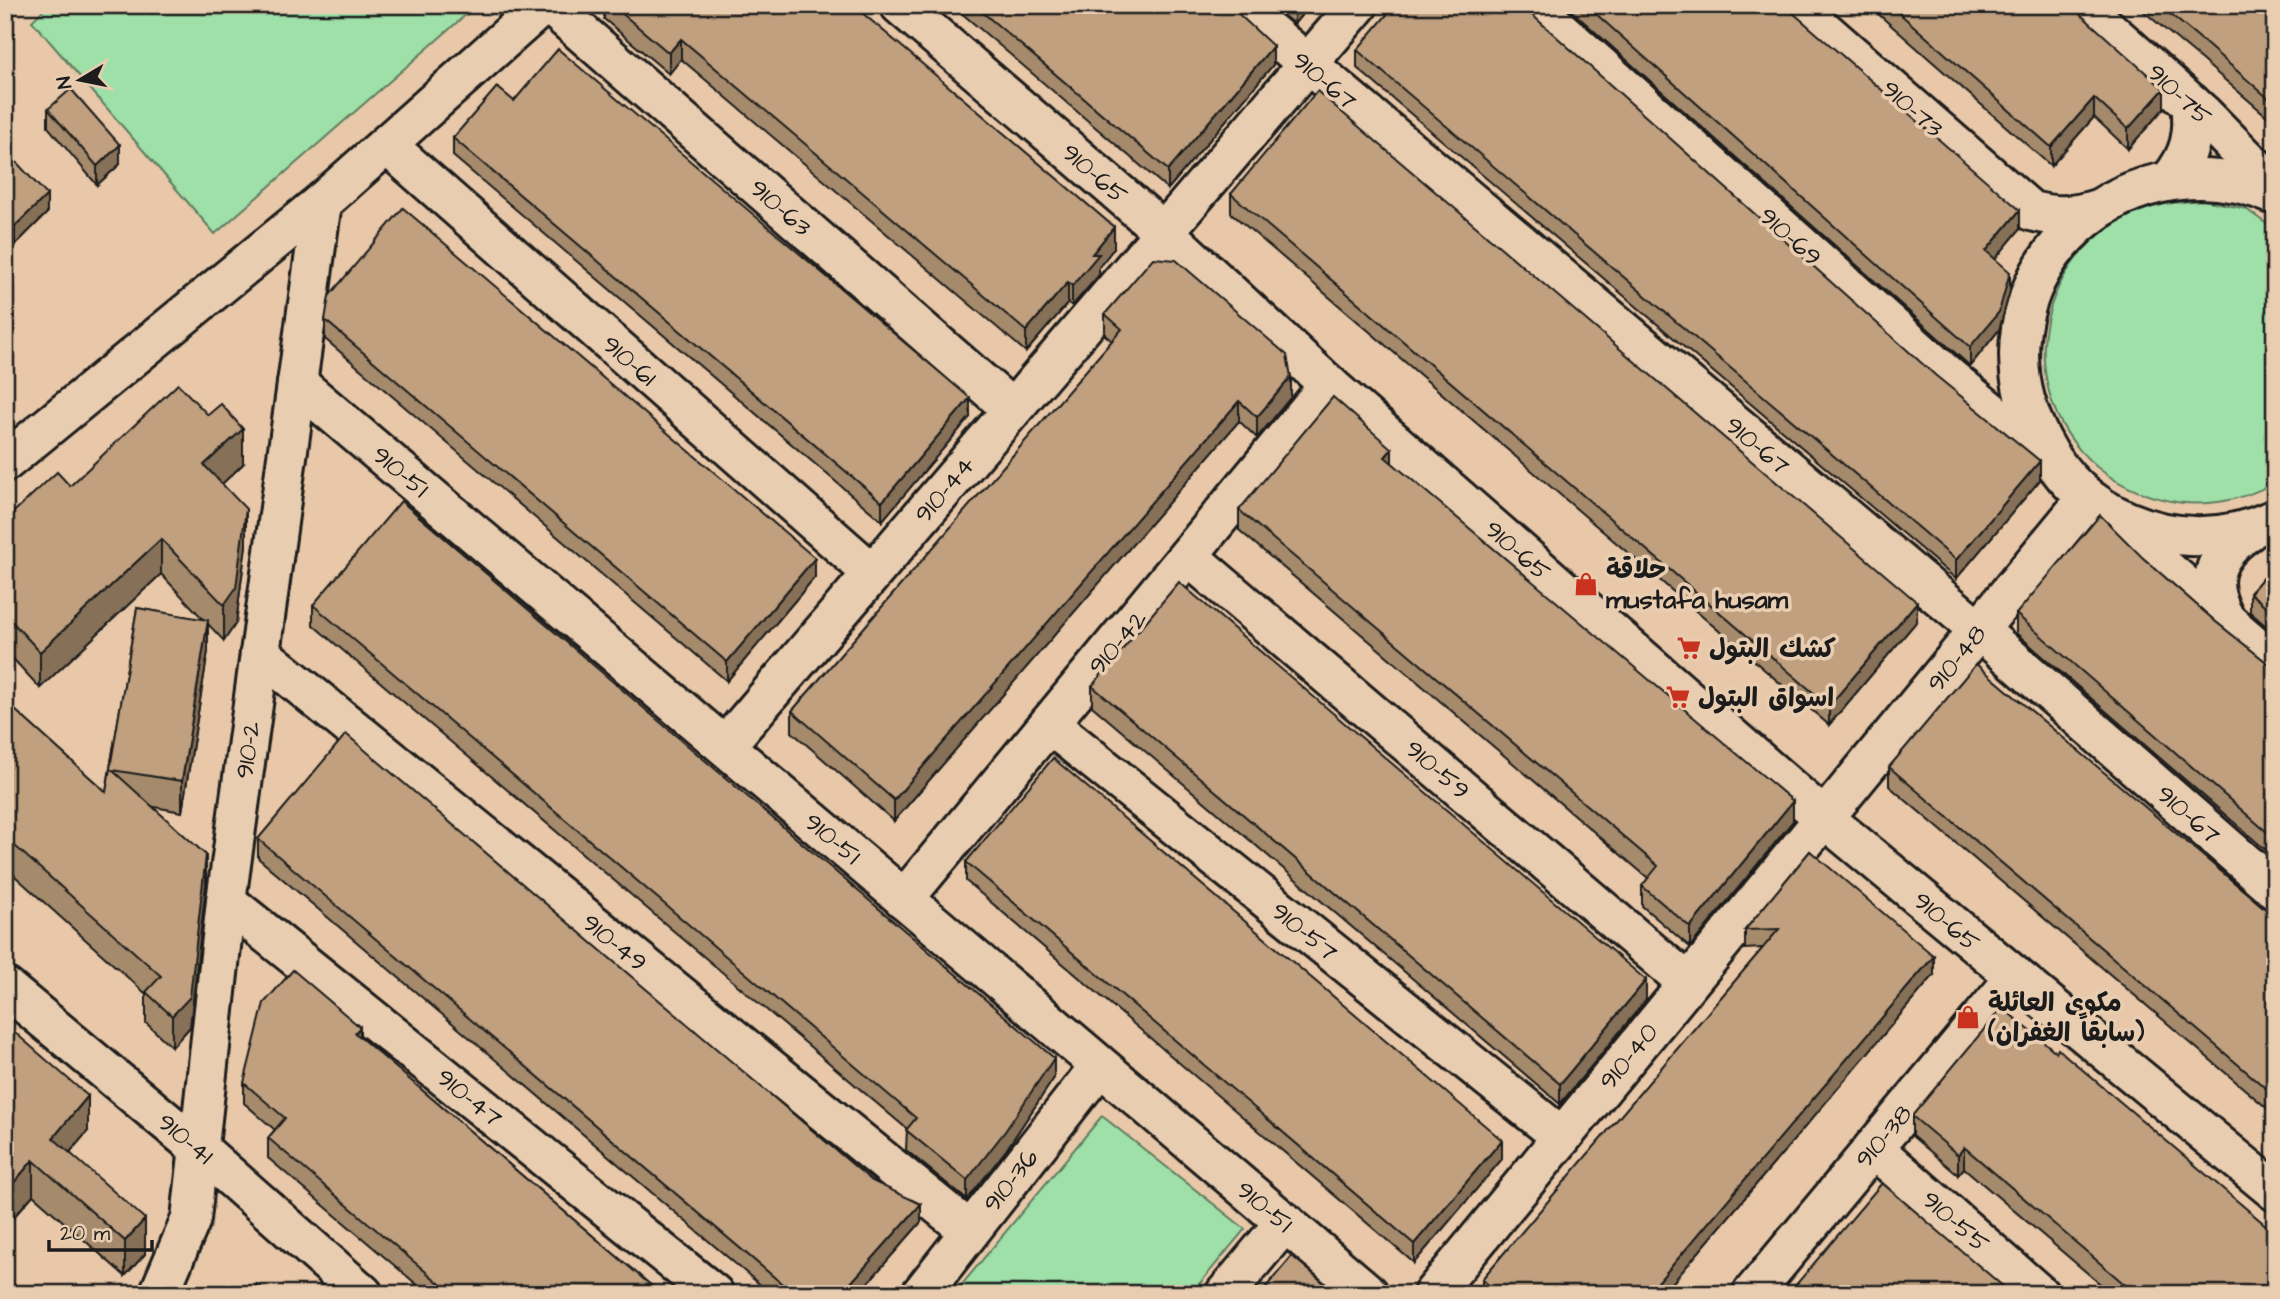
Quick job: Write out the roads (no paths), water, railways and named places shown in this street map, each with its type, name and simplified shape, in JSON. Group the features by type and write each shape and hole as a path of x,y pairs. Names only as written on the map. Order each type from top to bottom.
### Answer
{"street":[{"path":"5,462 322,202 543,5"},
{"name":"910-63","path":"550,5 1012,409"},
{"name":"910-65","path":"900,5 1164,232 1329,385 1824,818 2275,1191"},
{"name":"910-67","path":"1238,5 1979,630 2275,889"},
{"name":"910-44","path":"725,746 1358,5"},
{"name":"910-69","path":"1532,5 1950,377 2053,463"},
{"name":"910-73","path":"1795,5 2031,211"},
{"name":"910-75","path":"2081,5 2197,109 2275,187"},
{"path":"2170,180 2183,164 2191,145 2197,109"},
{"name":"910-61","path":"387,146 872,573"},
{"path":"2040,274 2041,252 2031,211 2053,216 2075,216 2097,209 2131,190 2170,180 2210,178 2249,184 2275,195"},
{"name":"910-2","path":"159,1294 191,1219 226,901 322,202"},
{"path":"1950,377 1988,382 2003,375 2014,363 2026,309 2040,274 2055,249 2097,209"},
{"path":"2019,347 2022,388 2034,427 2053,463 2228,624 2275,663"},
{"name":"910-51","path":"298,383 1369,1294"},
{"name":"910-42","path":"904,899 1329,385"},
{"path":"2098,505 2153,532 2201,538 2262,525"},
{"name":"910-48","path":"1824,818 1979,630 2098,505"},
{"path":"2228,624 2217,605 2213,583 2218,561 2231,543 2262,525"},
{"name":"910-59","path":"1188,556 1688,983"},
{"name":"910-49","path":"260,653 970,1231"},
{"name":"910-57","path":"1049,724 1562,1137"},
{"name":"910-40","path":"1433,1294 1824,818"},
{"name":"910-47","path":"226,901 714,1294"},
{"name":"910-38","path":"1752,1294 2015,978"},
{"name":"910-41","path":"5,988 198,1148 363,1294"},
{"name":"910-36","path":"921,1294 1099,1067"},
{"name":"910-55","path":"1873,1148 2039,1294"},
{"path":"1225,1294 1285,1222"}],"place":[{"name":"حلاقة mustafa husam","path":"1586,584"},
{"name":"كشك البتول","path":"1689,648"},
{"name":"اسواق البتول","path":"1678,697"},
{"name":"مكوى العائلة (سابقاً الغفران)","path":"1968,1017"}]}
